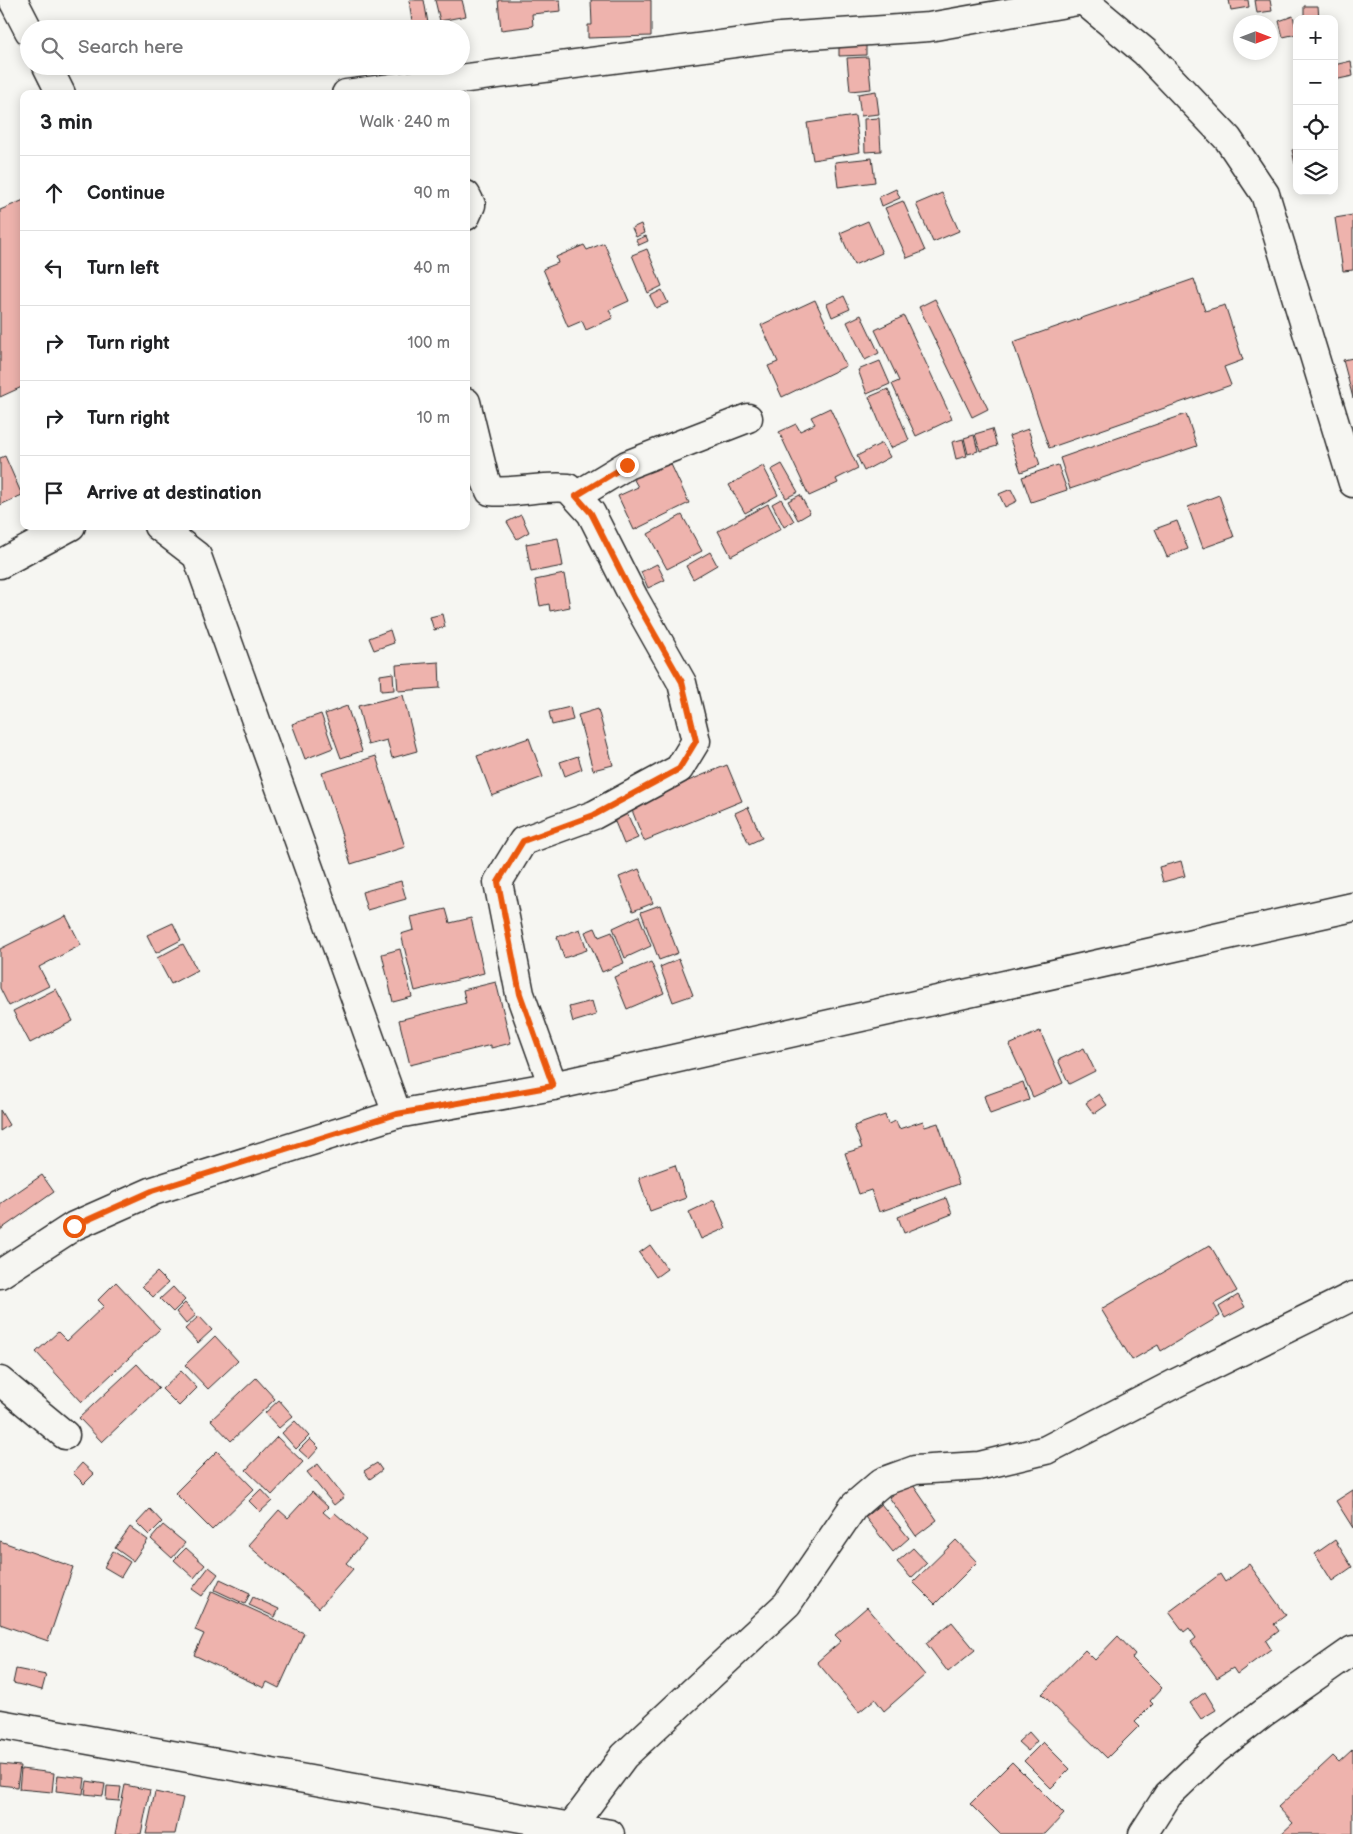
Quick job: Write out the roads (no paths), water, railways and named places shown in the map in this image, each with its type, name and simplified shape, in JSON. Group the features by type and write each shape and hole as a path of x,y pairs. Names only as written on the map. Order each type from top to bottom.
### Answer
{"street":[{"path":"13,0 23,20"},
{"path":"400,90 780,37 929,27 1083,0 1145,52 1228,139 1264,194 1352,473"},
{"path":"52,75 60,90"},
{"path":"470,418 484,476 490,491 506,493 555,487 568,488 591,513 634,598 682,682 696,741 679,769 594,815 523,841 498,882 520,994 553,1086"},
{"path":"576,496 627,465 748,418"},
{"path":"0,564 64,530"},
{"path":"163,530 197,556 397,1114"},
{"path":"0,1274 74,1226 152,1191 397,1114 553,1086 1353,907"},
{"path":"571,1827 624,1756 787,1604 854,1506 882,1482 915,1470 979,1466 1046,1450 1178,1382 1353,1296"},
{"path":"0,1381 66,1434"},
{"path":"1143,1834 1168,1795 1212,1752 1263,1712 1353,1650"},
{"path":"0,1724 610,1834"}]}
